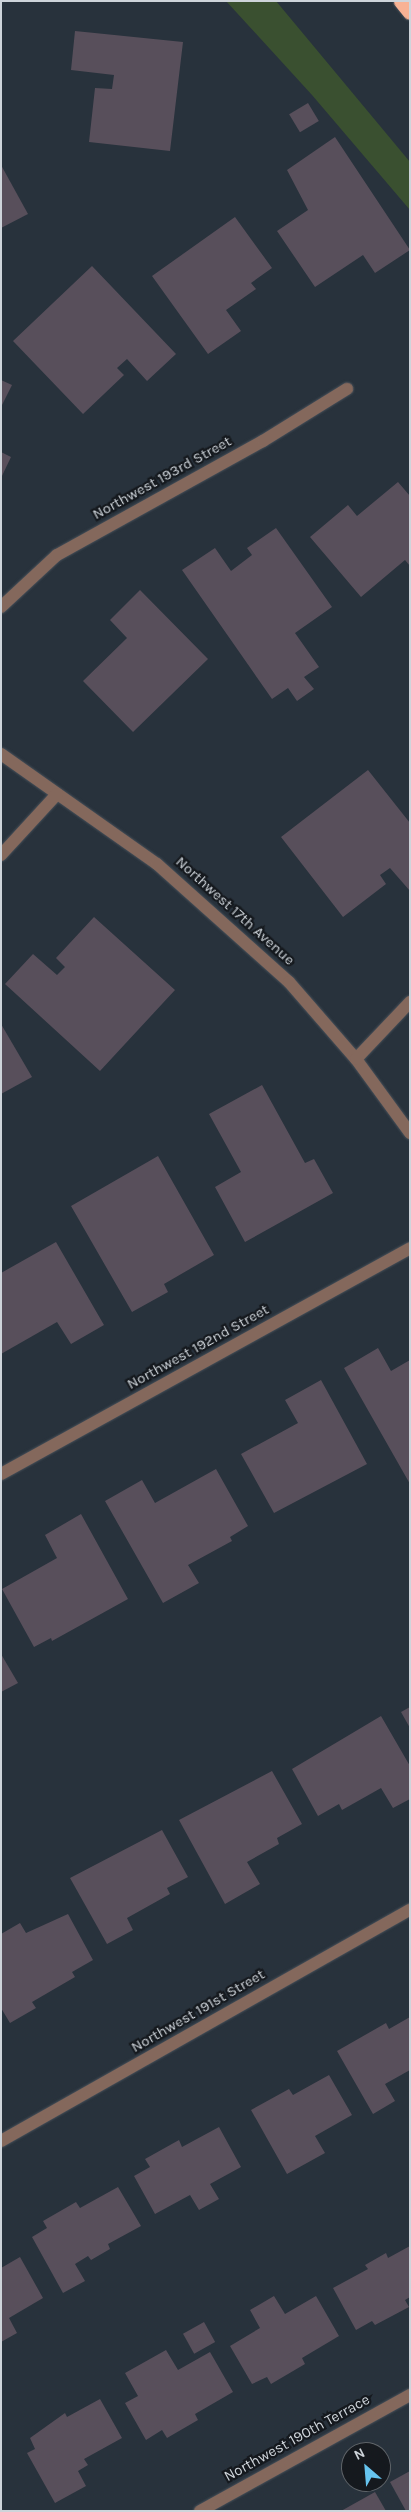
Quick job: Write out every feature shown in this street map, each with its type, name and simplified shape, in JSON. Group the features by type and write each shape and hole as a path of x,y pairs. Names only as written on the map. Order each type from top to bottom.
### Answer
{"highway":[{"path":"401,1 410,12"}],"street":[{"name":"Northwest 193rd Street","path":"1,607 57,555 263,441 347,389"},
{"name":"Northwest 17th Avenue","path":"1,754 164,870 289,982 356,1059 410,1133"},
{"path":"1,854 57,794"},
{"path":"356,1059 410,1002"},
{"name":"Northwest 192nd Street","path":"1,1474 410,1248"},
{"name":"Northwest 191st Street","path":"1,2141 410,1910"},
{"name":"Northwest 190th Terrace","path":"200,2511 410,2395"}],"green space":[{"path":"226,1 276,1 410,162 410,210 312,95"}],"building":[{"path":"75,31 183,42 170,151 89,142 95,88 112,89 114,75 71,70"},
{"path":"308,103 319,121 300,132 289,114"},
{"path":"335,137 410,250 375,273 363,255 315,287 277,231 308,210 287,170"},
{"path":"1,165 28,214 1,228"},
{"path":"235,217 272,268 251,283 256,289 226,310 241,331 208,354 152,276"},
{"path":"92,266 176,354 147,381 127,359 117,368 124,375 83,414 13,341"},
{"path":"1,380 12,385 1,407"},
{"path":"1,452 11,457 1,478"},
{"path":"398,482 410,496 410,566 405,560 361,597 310,537 348,505 357,516"},
{"path":"276,528 332,607 295,633 319,667 304,677 314,689 297,701 288,688 272,699 182,570 215,548 231,571 252,555 247,548"},
{"path":"140,590 208,659 133,732 83,681 127,638 110,620"},
{"path":"368,770 410,823 410,891 390,868 380,875 386,884 343,917 281,837"},
{"path":"94,917 175,990 100,1071 5,984 33,954 57,975 65,967 56,958"},
{"path":"1,1024 32,1077 1,1094"},
{"path":"262,1085 305,1163 314,1159 333,1193 245,1242 215,1187 241,1172 209,1114"},
{"path":"158,1156 214,1255 164,1284 168,1292 132,1312 71,1206"},
{"path":"56,1242 104,1325 71,1344 57,1322 1,1354 1,1273"},
{"path":"378,1348 391,1371 410,1360 410,1484 344,1368"},
{"path":"321,1380 367,1464 274,1513 241,1454 298,1423 285,1400"},
{"path":"216,1469 248,1526 230,1537 232,1541 188,1565 199,1583 163,1603 105,1501 142,1480 155,1503"},
{"path":"81,1514 128,1599 52,1641 51,1638 34,1647 2,1589 57,1558 45,1535"},
{"path":"1,1654 18,1683 1,1692"},
{"path":"410,1707 410,1728 401,1712"},
{"path":"381,1716 410,1766 410,1799 393,1808 381,1788 342,1810 339,1804 318,1816 292,1769"},
{"path":"272,1771 302,1824 277,1838 279,1844 247,1862 260,1884 225,1904 179,1820"},
{"path":"162,1830 188,1877 167,1888 170,1894 127,1918 133,1930 107,1944 70,1878"},
{"path":"68,1914 93,1960 72,1972 75,1977 32,2002 36,2008 10,2023 1,2008 1,1934 20,1923 26,1933"},
{"path":"410,2017 410,2070 385,2084 395,2101 373,2114 337,2051 386,2023 389,2029"},
{"path":"329,2075 352,2115 315,2136 325,2153 287,2174 251,2110 289,2089 293,2095"},
{"path":"219,2127 241,2167 210,2184 219,2199 199,2210 190,2195 155,2214 134,2176 150,2167 145,2159 179,2140 182,2147"},
{"path":"118,2187 141,2226 108,2244 110,2249 91,2260 88,2256 75,2264 85,2281 63,2293 32,2237 47,2228 43,2221 76,2202 80,2208"},
{"path":"410,2246 410,2297 405,2300 409,2307 375,2325 372,2321 356,2330 333,2288 368,2269 365,2265 386,2253 388,2258"},
{"path":"20,2257 43,2298 9,2318 17,2333 1,2342 1,2268"},
{"path":"274,2296 285,2314 316,2296 339,2336 302,2358 305,2364 271,2384 267,2377 252,2384 230,2346 260,2328 250,2310"},
{"path":"204,2322 215,2342 194,2354 183,2334"},
{"path":"166,2350 178,2370 210,2352 233,2392 195,2414 198,2420 167,2438 162,2430 146,2440 125,2403 138,2396 125,2373"},
{"path":"100,2399 122,2438 84,2459 88,2465 78,2471 86,2486 55,2503 27,2453 35,2449 30,2438 65,2413 67,2417"},
{"path":"410,2471 410,2511 406,2511 391,2481"},
{"path":"375,2492 386,2511 341,2511"}]}
